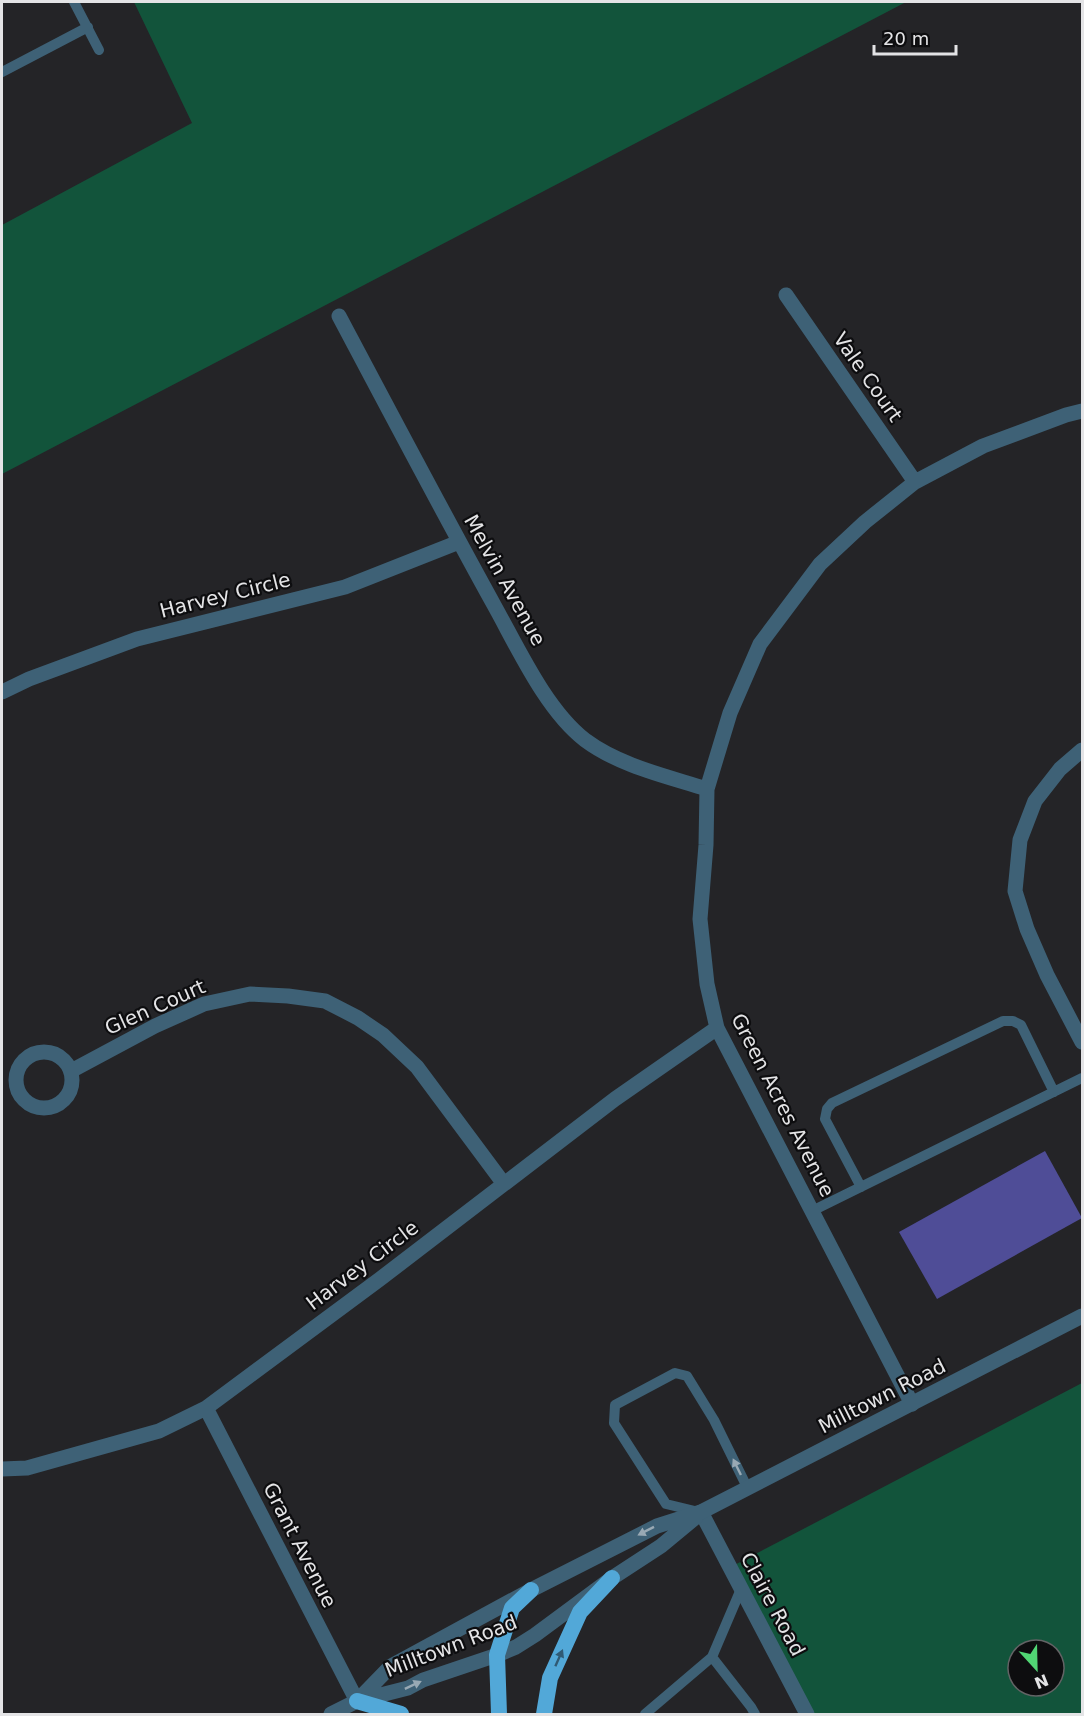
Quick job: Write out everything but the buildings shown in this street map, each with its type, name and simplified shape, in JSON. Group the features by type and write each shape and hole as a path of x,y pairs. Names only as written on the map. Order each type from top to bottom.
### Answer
{"highway":[{"path":"544,1714 550,1678 580,1612 612,1578"},
{"path":"500,1714 497,1655 512,1608 531,1590"},
{"path":"357,1701 401,1714"}],"street":[{"name":"Vale Court","path":"786,295 915,482"},
{"name":"Melvin Avenue","path":"339,316 459,542 558,713 585,740 618,760 707,789"},
{"name":"Green Acres Avenue","path":"912,1404 717,1028 707,984 700,918 706,845 707,789 730,713 760,644 820,564 865,522 915,482 983,446 1066,415 1083,411"},
{"name":"Harvey Circle","path":"2,692 29,679 137,639 345,587 459,542"},
{"path":"1083,750 1060,769 1035,801 1020,840 1015,891 1027,929 1047,975 1083,1042"},
{"name":"Glen Court","path":"70,1071 155,1026 204,1004 250,994 325,1001 358,1018 383,1035 417,1067 504,1184"},
{"name":"Harvey Circle","path":"2,1469 27,1468 159,1431 206,1408 615,1099 717,1028"},
{"name":"Milltown Road","path":"357,1701 390,1666 531,1590 657,1526 701,1512 748,1489 1083,1316"},
{"name":"Grant Avenue","path":"206,1408 357,1701"},
{"name":"Milltown Road","path":"331,1714 357,1701 408,1689 439,1674 516,1647 661,1546 701,1512"},
{"name":"Claire Road","path":"701,1512 807,1714"}],"lane":[{"path":"74,2 99,50"},
{"path":"2,72 88,27"},
{"path":"861,1187 825,1119 827,1109 832,1103 1003,1021 1013,1021 1021,1025 1054,1092"},
{"path":"812,1211 1083,1078"},
{"path":"701,1512 666,1504 614,1423 615,1405 675,1373 687,1376 714,1420 748,1489"},
{"path":"645,1714 712,1657 741,1588"},
{"path":"712,1657 755,1714"}],"green space":[{"path":"134,2 906,2 2,474 2,225 192,123"},
{"path":"1082,1383 1082,1714 809,1714 725,1570"}]}
